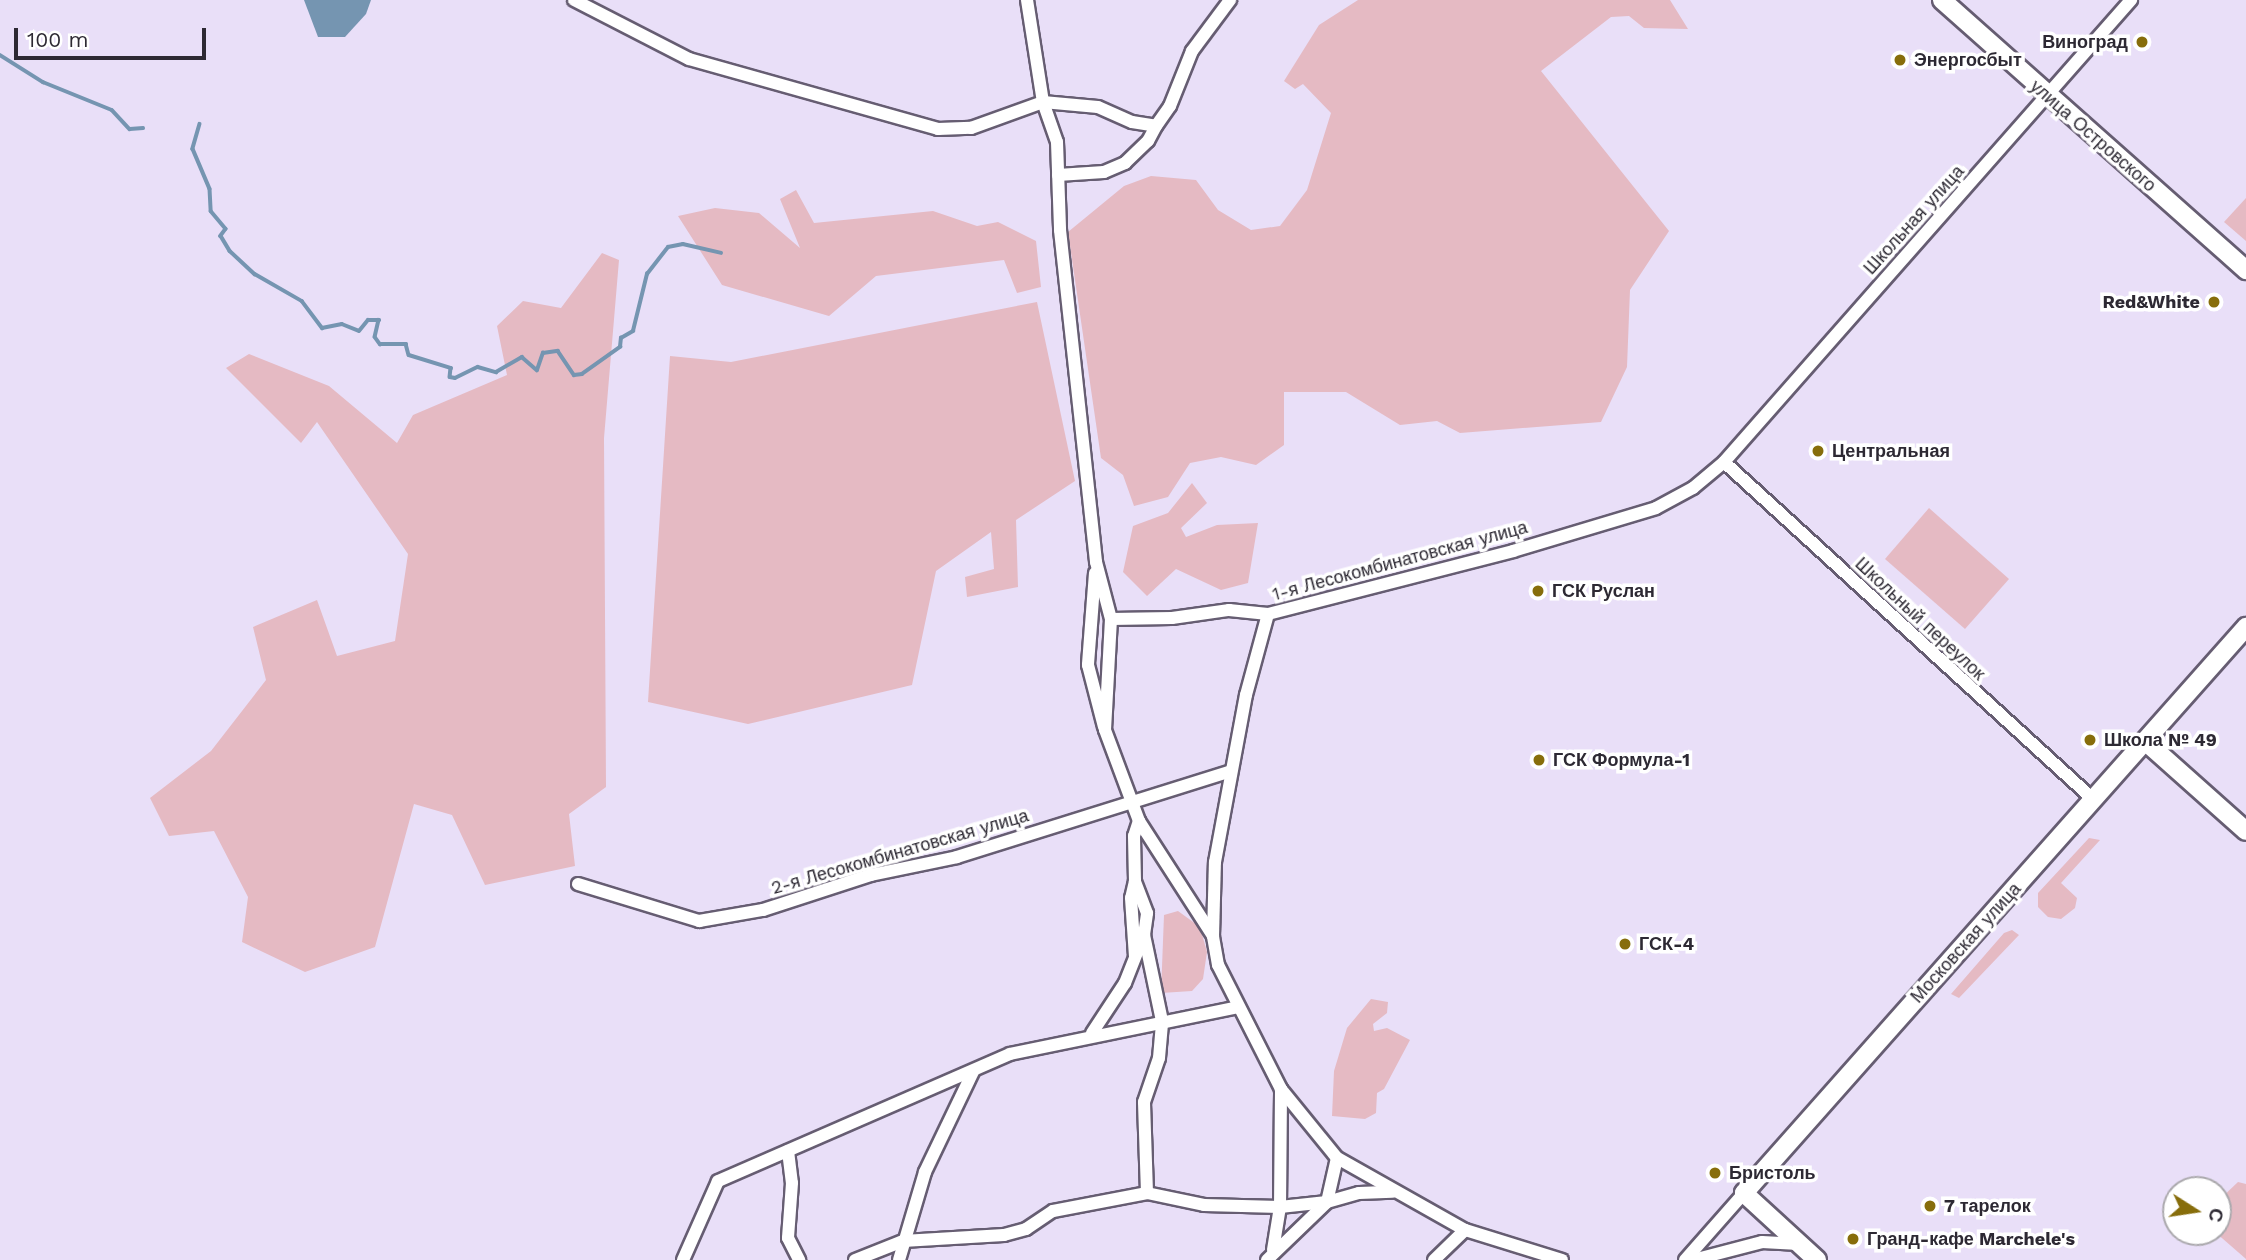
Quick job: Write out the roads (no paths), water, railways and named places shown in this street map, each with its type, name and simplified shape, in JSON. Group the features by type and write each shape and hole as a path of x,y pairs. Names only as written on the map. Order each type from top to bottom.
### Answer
{"street":[{"path":"574,0 689,59 938,129 971,128 1043,102 1098,107 1132,122 1156,126"},
{"path":"1027,0 1043,102 1057,142 1060,230 1096,562 1111,619 1105,730"},
{"path":"1058,174 1104,172 1125,163 1148,141 1170,106 1192,51 1230,0"},
{"name":"улица Островского","path":"1942,0 2045,95 2246,270"},
{"name":"Школьная улица","path":"1724,462 2131,0"},
{"name":"1-я Лесокомбинатовская улица","path":"1213,936 1215,862 1231,771 1268,614 1462,565 1656,508 1693,488 1724,462"},
{"name":"Школьный переулок","path":"1724,462 2094,800"},
{"path":"1096,562 1088,665 1105,730 1129,801 1183,895 1213,936 1218,965 1281,1089 1337,1158 1393,1192 1465,1230 1562,1260"},
{"path":"1111,619 1172,618 1229,610 1268,614"},
{"name":"Московская улица","path":"1685,1260 2246,627"},
{"path":"2145,741 2246,831"},
{"name":"2-я Лесокомбинатовская улица","path":"578,884 699,921 763,910 871,875 957,857 1231,771"},
{"path":"1135,957 1131,907 1135,881 1134,836 1139,821"},
{"path":"1092,1034 1135,957 1144,935 1147,913 1135,881"},
{"path":"1144,935 1162,1021 1159,1058 1144,1102 1147,1193"},
{"path":"683,1260 718,1181 974,1072 1010,1054 1092,1034 1238,1007"},
{"path":"899,1260 925,1171 974,1072"},
{"path":"1270,1255 1280,1207 1281,1089"},
{"path":"788,1151 792,1183 788,1238 799,1260"},
{"path":"1270,1255 1327,1202 1337,1158"},
{"path":"855,1260 903,1241 1004,1235 1026,1229 1053,1211 1147,1193 1204,1205 1280,1207 1327,1202 1359,1193 1393,1192"},
{"path":"1744,1193 1817,1260"},
{"path":"1434,1260 1465,1230"},
{"path":"1693,1260 1762,1242 1799,1244"}],"water":[{"path":"304,0 371,0 366,14 345,37 318,37"}],"waterway":[{"path":"0,55 43,82 112,110 130,129 143,128"},
{"path":"200,124 193,149 210,189 211,211 226,229 221,236 230,251 255,274 302,301 322,328 342,324 359,331 368,320 379,320 375,337 380,344 406,344 409,355 451,368 450,377 455,378 478,367 496,372 522,357 537,370 543,353 558,351 574,375 582,374 620,347 621,338 633,331 647,274 668,247 683,244 721,253"}],"place":[{"name":"Виноград","path":"2142,42"},
{"name":"Энергосбыт","path":"1900,60"},
{"name":"Red&White","path":"2214,302"},
{"name":"Центральная","path":"1818,451"},
{"name":"ГСК Руслан","path":"1538,591"},
{"name":"Школа № 49","path":"2090,740"},
{"name":"ГСК Формула-1","path":"1539,760"},
{"name":"ГСК-4","path":"1625,944"},
{"name":"Бристоль","path":"1715,1173"},
{"name":"7 тарелок","path":"1930,1206"},
{"name":"Гранд-кафе Marchele's","path":"1853,1239"}]}
